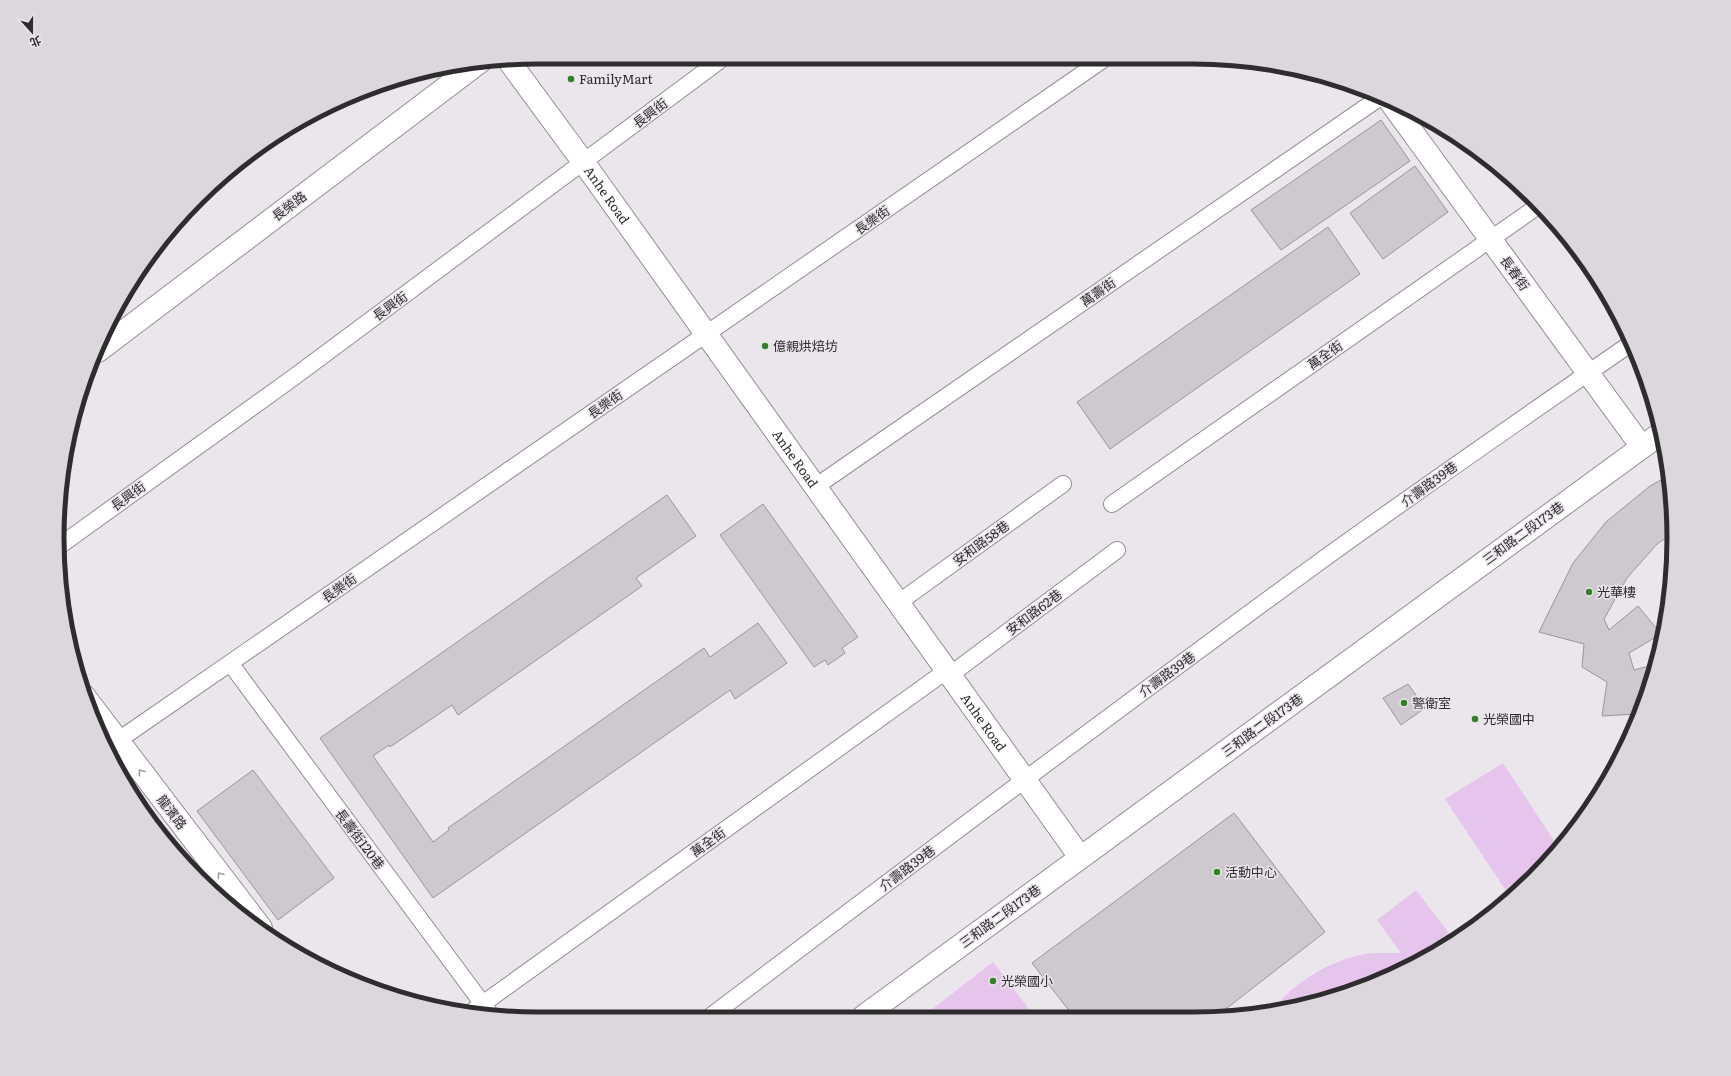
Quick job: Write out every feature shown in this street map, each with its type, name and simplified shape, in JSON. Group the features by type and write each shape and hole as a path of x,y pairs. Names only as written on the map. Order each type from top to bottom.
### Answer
{"street":[{"name":"Anhe Road","path":"511,65 584,163 705,335 1080,857"},
{"name":"長榮路","path":"105,346 469,69"},
{"name":"長春街","path":"1395,109 1642,447"},
{"name":"三和路二段173巷","path":"869,1012 1656,437"},
{"name":"龍濱路","path":"104,728 114,744 249,914"}],"lane":[{"name":"長興街","path":"64,543 294,377 584,163 715,64"},
{"name":"長樂街","path":"114,744 1097,64"},
{"name":"萬壽街","path":"814,487 1375,101"},
{"name":"萬全街","path":"1112,504 1534,209"},
{"name":"介壽路39巷","path":"716,1012 1024,779 1308,570 1480,447 1626,347"},
{"name":"安和路58巷","path":"898,603 1063,484"},
{"name":"安和路62巷","path":"948,673 1117,550"},
{"name":"長壽街120巷","path":"230,663 479,1008"},
{"name":"萬全街","path":"484,1009 948,673"}],"shaded area":[{"path":"1503,763 1556,843 1507,893 1445,799"},
{"path":"1416,890 1450,935 1403,963 1374,976 1316,996 1278,1004 1293,989 1305,980 1317,972 1345,959 1373,953 1401,953 1377,920"},
{"path":"993,962 1031,1012 928,1012"}],"building":[{"path":"1381,120 1410,161 1281,250 1251,210"},
{"path":"1415,166 1448,212 1383,259 1350,213"},
{"path":"1328,227 1360,274 1110,449 1077,402"},
{"name":"光華樓","path":"1663,479 1667,537 1657,544 1627,578 1604,619 1609,630 1638,606 1658,630 1656,637 1629,653 1634,670 1649,666 1633,714 1602,716 1607,682 1582,667 1584,644 1539,632 1573,563 1606,522 1650,486"},
{"path":"667,495 696,536 636,578 642,586 458,715 452,705 390,747 389,745 373,756 433,842 449,830 448,828 704,648 710,657 758,623 787,663 735,699 730,690 433,898 320,738"},
{"path":"763,504 858,637 842,648 845,653 828,665 825,660 814,667 720,535"},
{"name":"警衛室","path":"1408,684 1425,708 1401,725 1383,698"},
{"path":"253,770 334,878 278,920 197,811"},
{"name":"活動中心","path":"1234,813 1325,932 1223,1011 1070,1012 1032,963"}],"place":[{"name":"FamilyMart","path":"571,79"},
{"name":"億親烘焙坊","path":"765,346"},
{"name":"光華樓","path":"1589,592"},
{"name":"警衛室","path":"1404,703"},
{"name":"光榮國中","path":"1475,719"},
{"name":"活動中心","path":"1217,872"},
{"name":"光榮國小","path":"993,981"}]}
